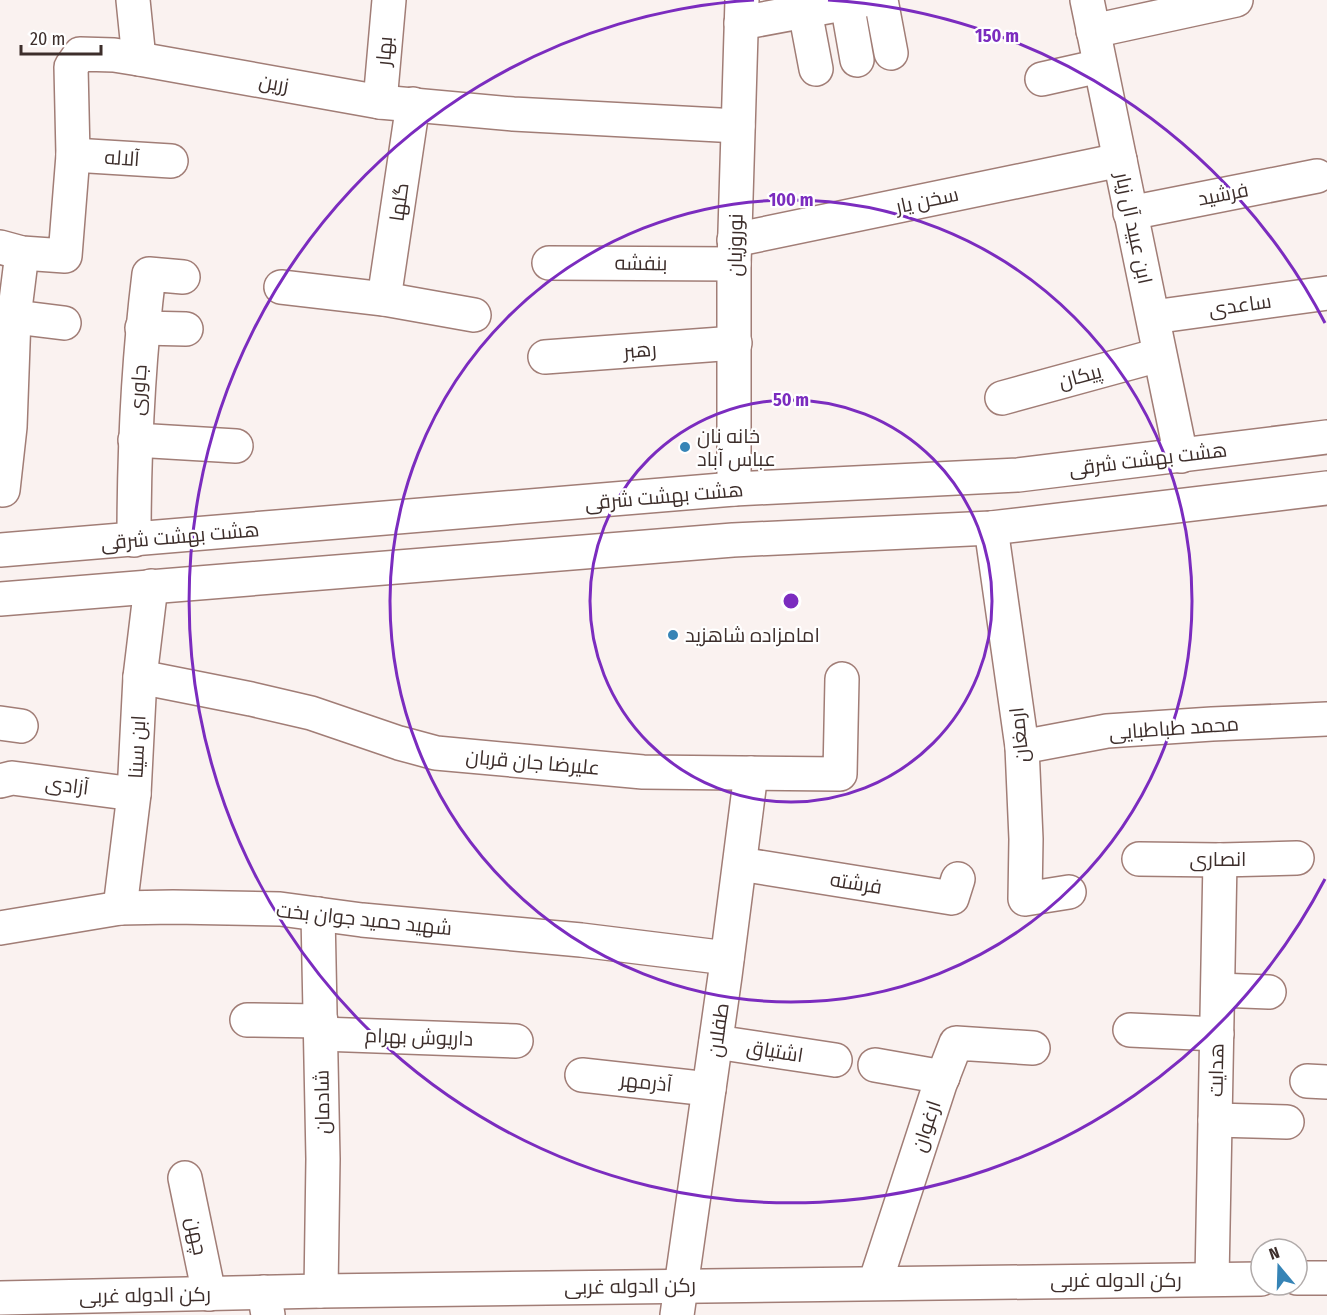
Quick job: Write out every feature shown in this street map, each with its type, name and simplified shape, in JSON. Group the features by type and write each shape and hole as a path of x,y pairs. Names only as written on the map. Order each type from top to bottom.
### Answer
{"street":[{"path":"133,0 139,58"},
{"name":"بهار","path":"380,102 388,0"},
{"path":"881,0 891,53"},
{"name":"ابن عبید آل زیار","path":"1087,0 1181,456"},
{"path":"1093,32 1236,0"},
{"path":"741,11 805,11 856,2 857,60"},
{"name":"نوروزیان","path":"734,489 734,252 741,11"},
{"path":"805,11 816,69"},
{"name":"زرین","path":"11,250 65,256 73,155 71,67 80,54 139,58 380,102 513,114 738,126"},
{"path":"1042,79 1100,66"},
{"name":"گلها","path":"384,299 413,104"},
{"name":"آلاله","path":"73,155 171,161"},
{"name":"سخن یار","path":"734,252 1120,160"},
{"name":"فرشید","path":"1130,213 1317,176"},
{"path":"3,490 10,427 7,316 11,250"},
{"name":"بنفشه","path":"549,263 734,252"},
{"name":"جاوری","path":"135,540 135,440 142,328 149,274 183,277"},
{"path":"281,286 384,299 474,315"},
{"name":"ساعدی","path":"1153,318 1327,293"},
{"path":"7,316 64,323"},
{"path":"142,328 186,329"},
{"name":"رهبر","path":"545,357 735,343"},
{"name":"پیکان","path":"1002,398 1159,355"},
{"name":"هشت بهشت شرقی","path":"0,550 734,489 1018,474 1327,437"},
{"path":"135,440 236,446"},
{"path":"0,599 733,540 991,528 1327,488"},
{"name":"ارمغان","path":"991,528 1022,747 1026,840 1025,899 1069,892"},
{"name":"ابن سینا","path":"120,908 134,794 140,677 151,586"},
{"name":"علیرضا جان قربان","path":"140,677 311,713 436,753 643,772 840,774 842,679"},
{"name":"محمد طباطبایی","path":"1022,747 1107,731 1327,719"},
{"name":"طفلان","path":"679,1300 751,773"},
{"name":"آزادی","path":"0,781 12,778 134,794"},
{"name":"انصاری","path":"1139,859 1297,858"},
{"name":"هدایت","path":"1212,1279 1220,860"},
{"name":"فرشته","path":"740,864 952,898 958,879"},
{"name":"شهید حمید جوان بخت","path":"0,928 120,908 280,909 363,920 581,940 727,958"},
{"name":"شادمان","path":"318,914 323,1159 321,1291"},
{"path":"1218,990 1269,992"},
{"name":"داریوش بهرام","path":"247,1020 516,1041"},
{"path":"1130,1030 1217,1034"},
{"name":"اشتیاق","path":"716,1042 835,1060"},
{"name":"ارغوان","path":"875,1282 956,1044 1033,1048"},
{"path":"876,1065 943,1077"},
{"name":"آذرمهر","path":"582,1075 709,1089"},
{"path":"1215,1120 1287,1122"},
{"name":"چهن","path":"185,1178 209,1294"},
{"path":"1309,1278 1327,1278"},
{"name":"رکن الدوله غربی","path":"0,1298 46,1306 209,1294 266,1304 321,1291 679,1300 875,1282 1249,1279"}],"place":[{"name":"خانه نان عباس آباد","path":"685,447"},
{"name":"امامزاده شاهزید","path":"673,635"}]}
